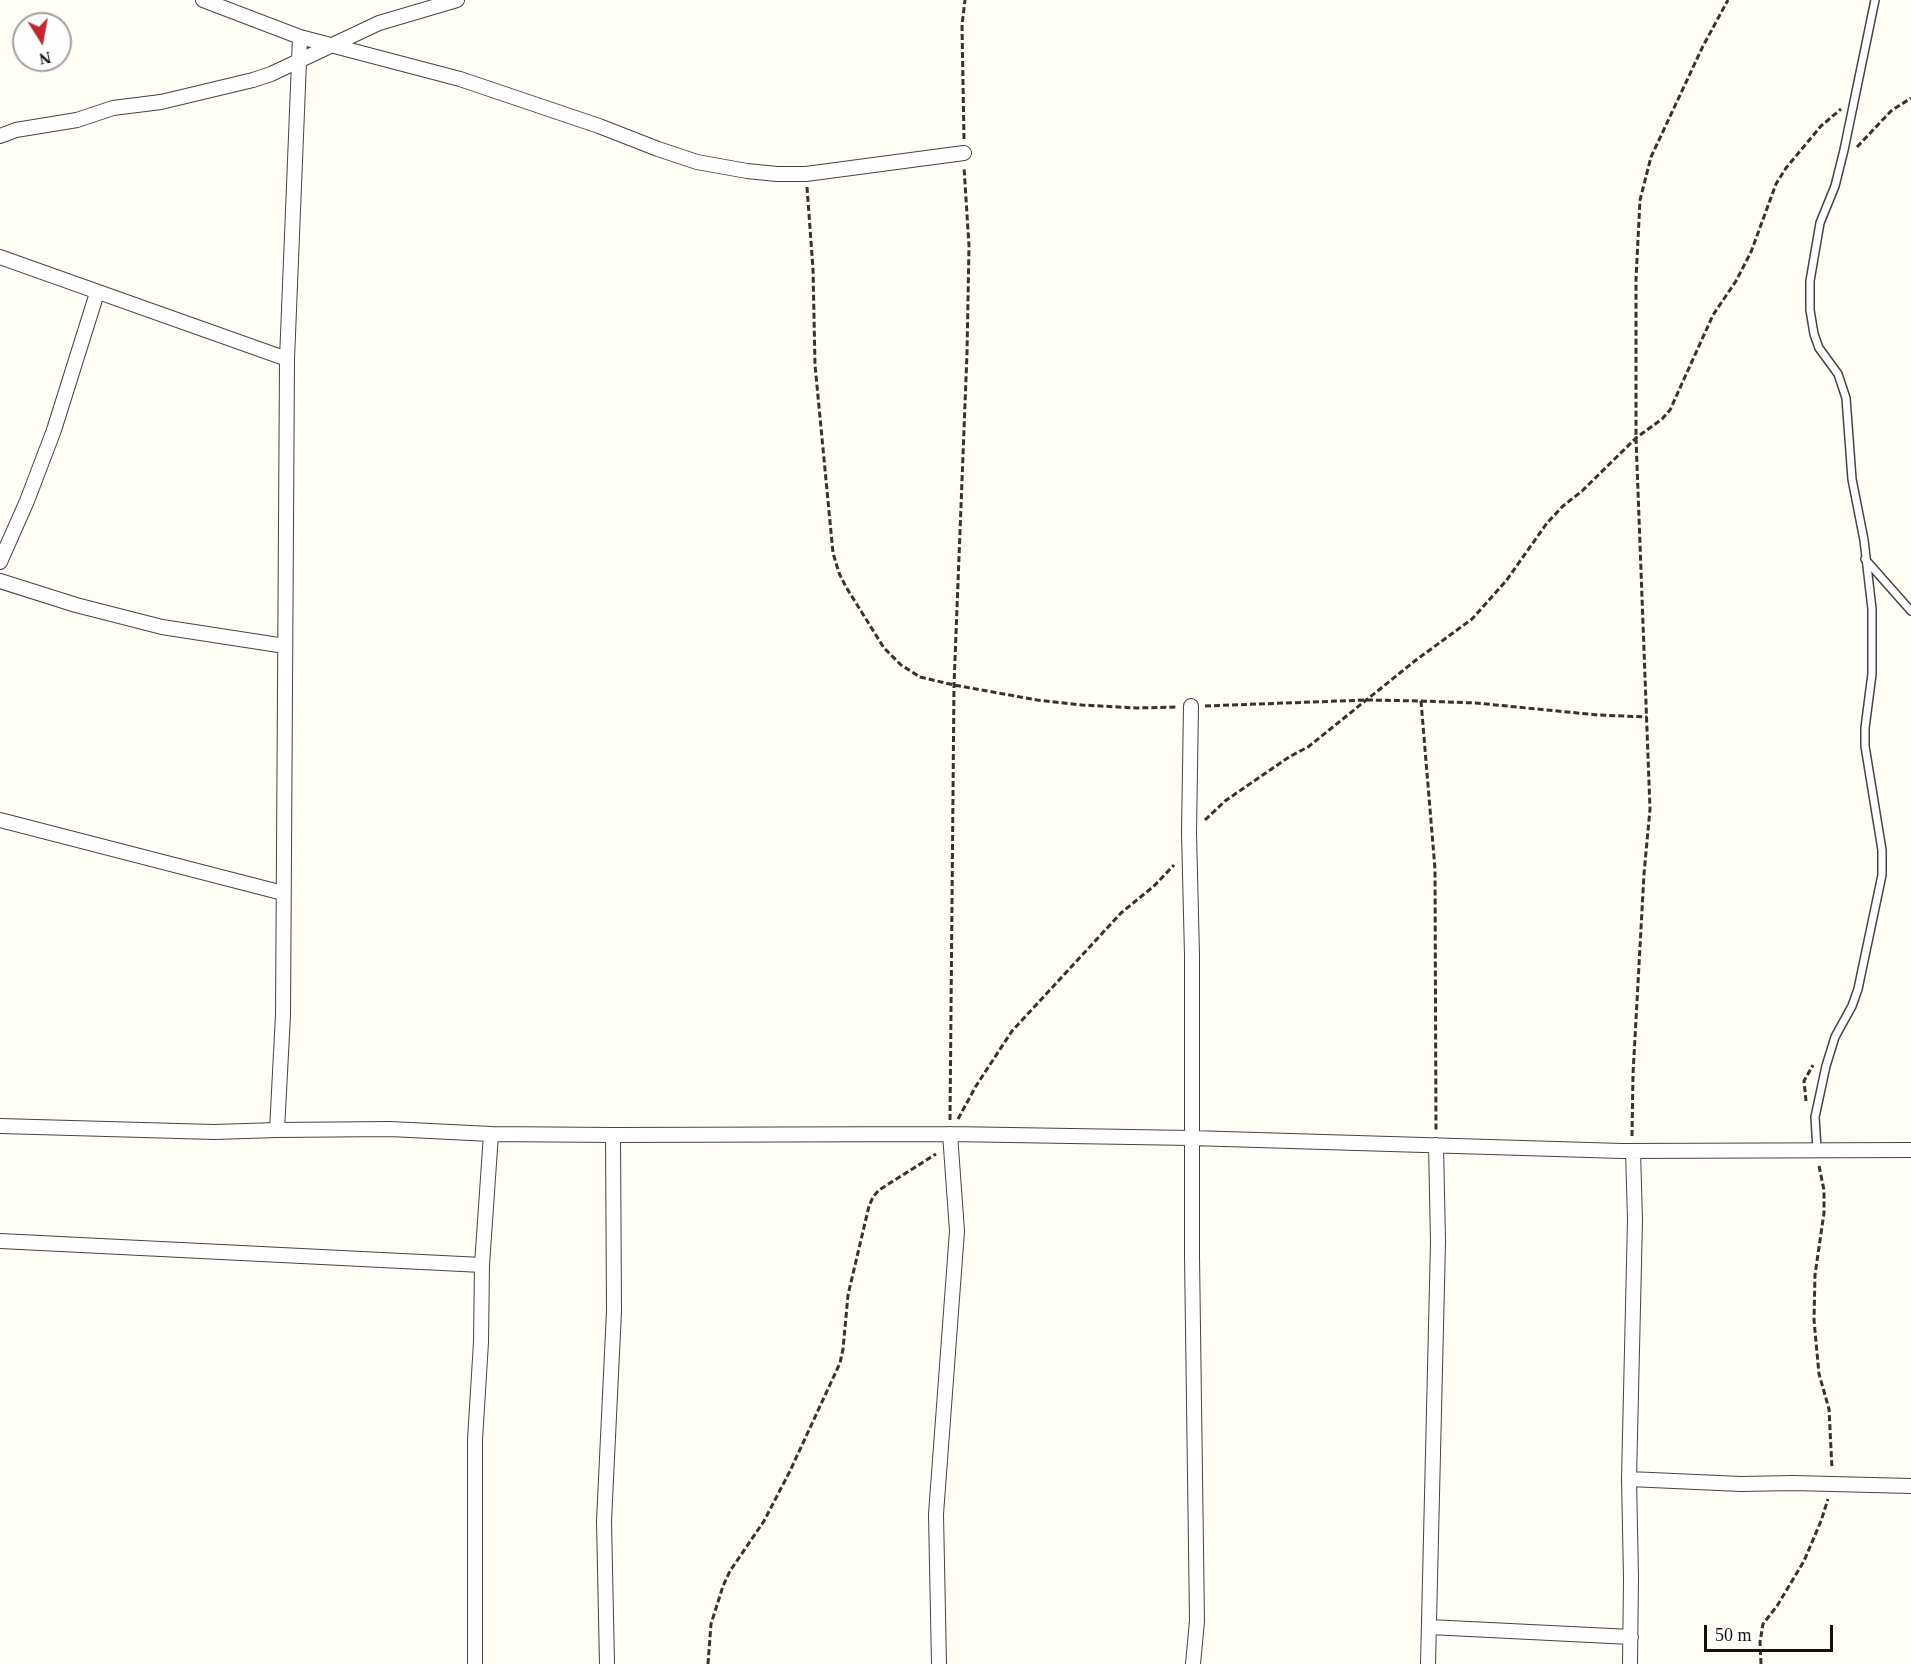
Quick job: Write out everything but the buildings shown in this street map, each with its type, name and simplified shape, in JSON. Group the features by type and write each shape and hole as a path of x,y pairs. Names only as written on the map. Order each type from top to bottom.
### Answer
{"street":[{"path":"203,0 300,37 460,79 600,126 697,162 747,171 806,174 964,153"},
{"path":"0,136 16,130 77,120 112,108 161,102 253,80 271,74 379,23 457,0"},
{"path":"277,1130 283,1015 287,359 300,37"},
{"path":"0,257 287,359"},
{"path":"0,562 27,501 54,430 97,292"},
{"path":"0,581 76,605 162,627 285,646"},
{"path":"1191,706 1189,844 1192,955 1191,1138 1197,1621 1193,1664"},
{"path":"0,820 283,893"},
{"path":"0,1126 214,1132 390,1129 491,1134 950,1134 1191,1138 1633,1151 1911,1150"},
{"path":"475,1664 475,1440 481,1342 482,1265 491,1134"},
{"path":"939,1664 936,1514 957,1231 950,1134"},
{"path":"607,1664 604,1521 614,1311 613,1135"},
{"path":"1428,1664 1438,1253 1436,1145"},
{"path":"1630,1664 1629,1479 1635,1220 1633,1151"},
{"path":"0,1241 482,1265"},
{"path":"1629,1479 1741,1484 1911,1486"},
{"path":"1430,1627 1631,1637"}],"lane":[{"path":"1817,1149 1815,1117 1826,1066 1835,1037 1852,1006 1858,988 1882,875 1880,825 1865,747 1865,728 1872,674 1872,609 1864,540 1852,479 1849,422 1843,386 1838,374 1819,348 1810,310 1810,281 1820,223 1835,186 1875,0"},
{"path":"1865,558 1911,611"}],"path":[{"path":"950,1134 954,685 969,246 964,153 962,25 966,0"},
{"path":"1633,1151 1633,1074 1644,874 1650,809 1636,438 1636,279 1640,200 1651,157 1703,46 1728,0"},
{"path":"708,1664 711,1624 723,1586 730,1571 764,1521 790,1472 840,1363 848,1295 873,1197 879,1190 932,1158 950,1134 975,1086 1012,1030 1121,912 1154,886 1189,844 1210,814 1289,757 1308,747 1416,660 1472,619 1506,581 1523,554 1563,506 1582,491 1636,438 1662,419 1670,410 1713,315 1736,281 1751,252 1767,204 1781,176 1821,126 1855,96"},
{"path":"1839,166 1891,111 1911,98"},
{"path":"806,174 813,269 815,365 833,553 846,587 884,648 901,665 920,677 954,685 1037,700 1082,705 1136,708 1367,700 1422,701 1476,703 1598,715 1647,717"},
{"path":"1422,701 1434,869 1436,1145"},
{"path":"1761,1664 1760,1642 1764,1624 1804,1561 1821,1521 1832,1466 1831,1423 1819,1374 1814,1320 1815,1275 1824,1214 1824,1190 1817,1149"}]}
